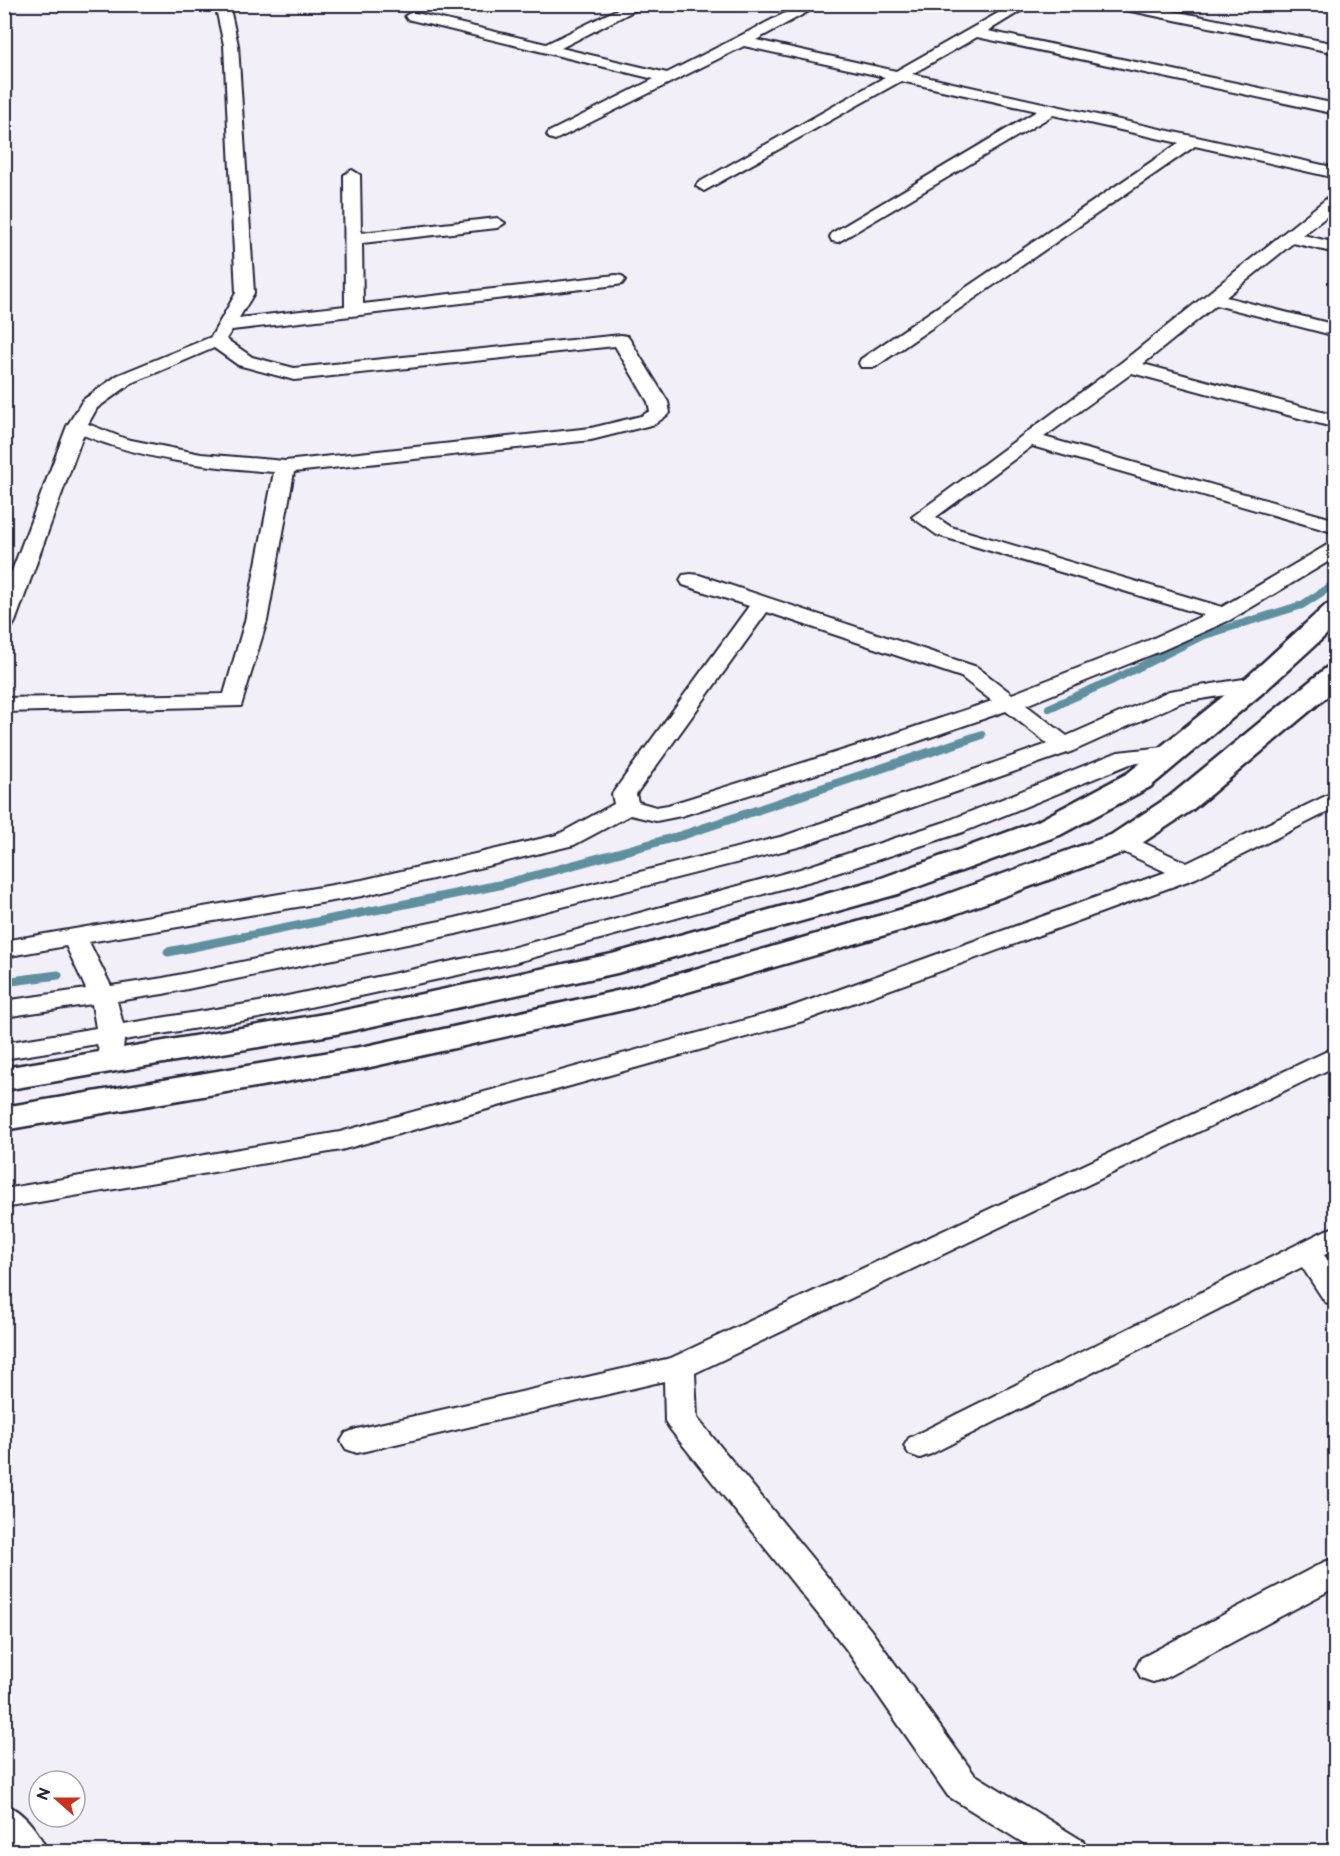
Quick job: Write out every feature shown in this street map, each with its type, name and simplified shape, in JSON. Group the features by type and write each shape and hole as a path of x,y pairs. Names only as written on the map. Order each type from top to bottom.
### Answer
{"main road":[{"path":"4,1078 110,1047 336,1023 617,963 887,887 1049,828 1139,780 1256,684 1335,612"},
{"path":"4,1119 366,1057 632,998 932,911 1122,842 1180,802 1335,674"}],"street":[{"path":"221,333 245,293 231,45 222,4"},
{"path":"439,4 412,16 669,78"},
{"path":"547,49 640,4"},
{"path":"555,135 815,4"},
{"path":"704,186 1025,4"},
{"path":"1116,4 1335,50"},
{"path":"976,33 1335,109"},
{"path":"742,41 1335,173"},
{"path":"838,237 1050,110"},
{"path":"868,363 1192,141"},
{"path":"352,175 354,310"},
{"path":"1224,614 944,531 922,517 1129,366 1335,201"},
{"path":"353,239 497,223"},
{"path":"1289,237 1335,248"},
{"path":"4,622 77,426 90,404 125,379 221,333 354,310 616,280"},
{"path":"1212,299 1335,331"},
{"path":"77,426 122,444 201,460 285,467 591,434 648,420 660,413 658,402 621,340 294,374 245,361 221,333"},
{"path":"1129,366 1335,422"},
{"path":"1028,438 1335,527"},
{"path":"4,705 233,700 256,621 285,467"},
{"path":"4,949 75,939 362,888 565,840 627,807 656,814 672,811 926,733 1009,704 1224,614 1335,548"},
{"path":"691,580 969,672 1065,746"},
{"path":"627,807 624,794 762,603"},
{"path":"4,1009 163,986 412,935 793,841 1065,746 1177,696 1256,684"},
{"path":"4,1052 110,1047 259,1010 504,958 810,874 954,827 1126,758 1173,753"},
{"path":"916,798 954,827"},
{"path":"4,1199 341,1141 794,1015 1187,873 1335,798"},
{"path":"1122,842 1187,873"},
{"path":"682,869 706,903"},
{"path":"412,935 423,975"},
{"path":"75,939 104,995 110,1047"},
{"path":"357,1441 679,1367 1335,1055"},
{"path":"920,1446 1335,1237"},
{"path":"1307,1252 1335,1296"},
{"path":"679,1367 681,1421 858,1639 960,1785 1070,1851"},
{"path":"1154,1668 1335,1571"},
{"path":"4,1819 30,1851"}],"waterway":[{"path":"1049,708 1113,680 1202,636 1302,605 1336,583"},
{"path":"168,952 504,884 683,835 981,735"},
{"path":"4,982 58,975"}]}
